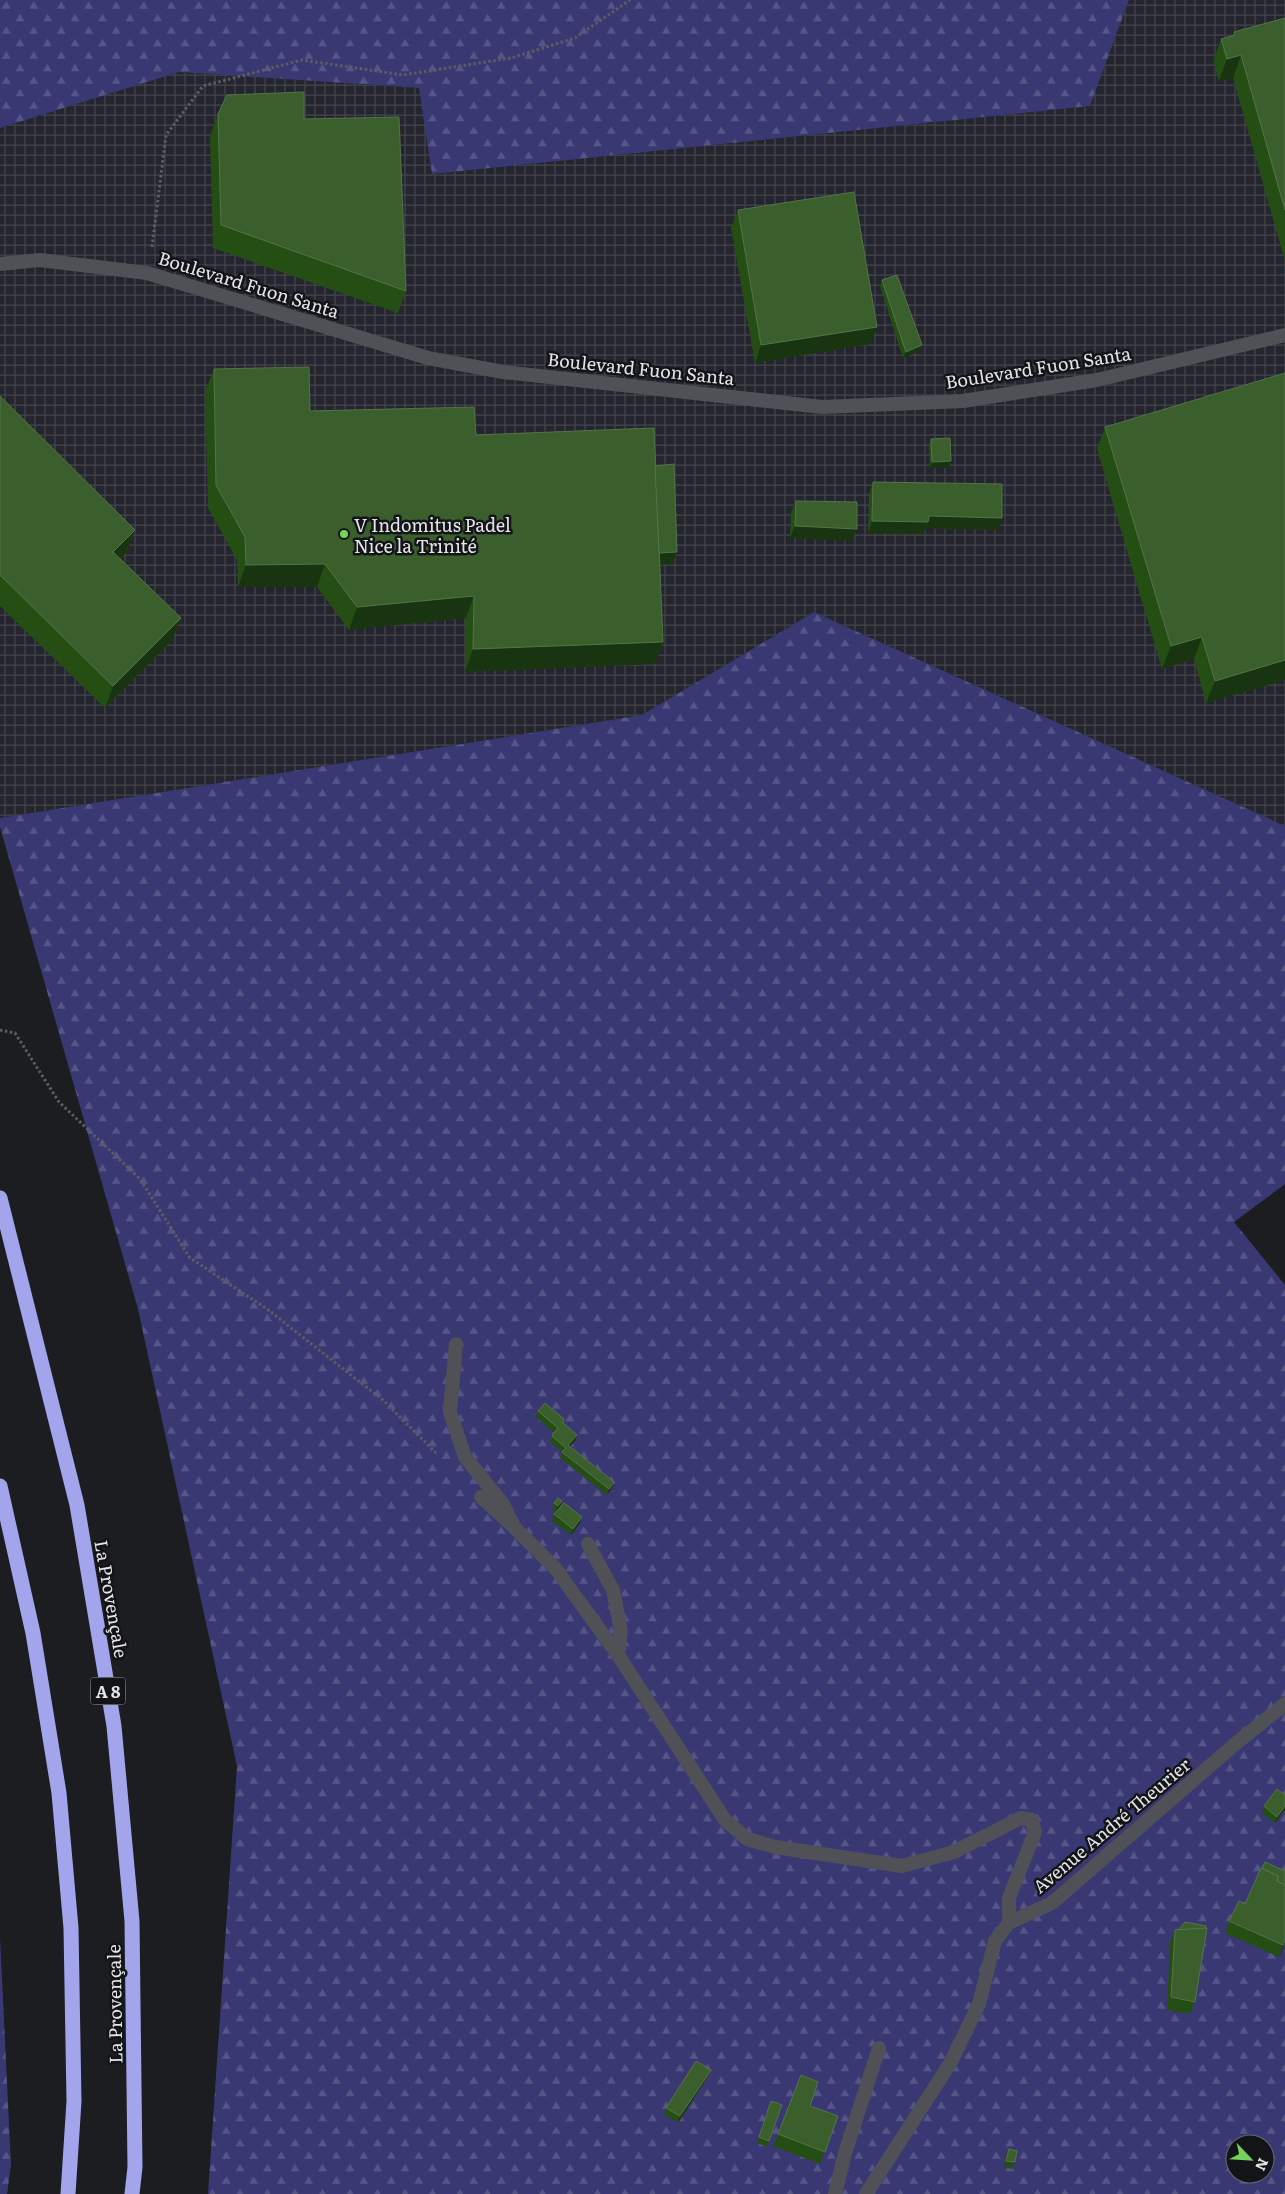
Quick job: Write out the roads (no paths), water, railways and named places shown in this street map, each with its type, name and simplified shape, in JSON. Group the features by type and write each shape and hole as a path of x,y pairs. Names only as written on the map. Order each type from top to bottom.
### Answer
{"highway":[{"name":"La Provençale","path":"0,1198 77,1505 114,1726 132,1921 134,2167 132,2194"},
{"path":"0,1486 33,1633 59,1793 71,1928 74,2101 68,2194"}],"street":[{"name":"Boulevard Fuon Santa","path":"0,264 40,260 147,273 428,358 503,372 822,408 963,401 1087,382 1285,335"},
{"path":"456,1344 450,1412 465,1457 503,1504 513,1526"},
{"path":"481,1498 513,1526 554,1568 618,1655 724,1820 747,1839 775,1847 902,1866 954,1852 1021,1818 1032,1820 1035,1832 1009,1898 1009,1923"},
{"path":"588,1544 613,1590 621,1631 618,1655"},
{"name":"Avenue André Theurier","path":"866,2194 951,2062 979,2004 995,1941 1009,1923 1052,1903 1234,1744 1285,1704"},
{"path":"835,2194 845,2153 879,2048"}],"place":[{"name":"V Indomitus Padel Nice la Trinité","path":"344,534"}]}
